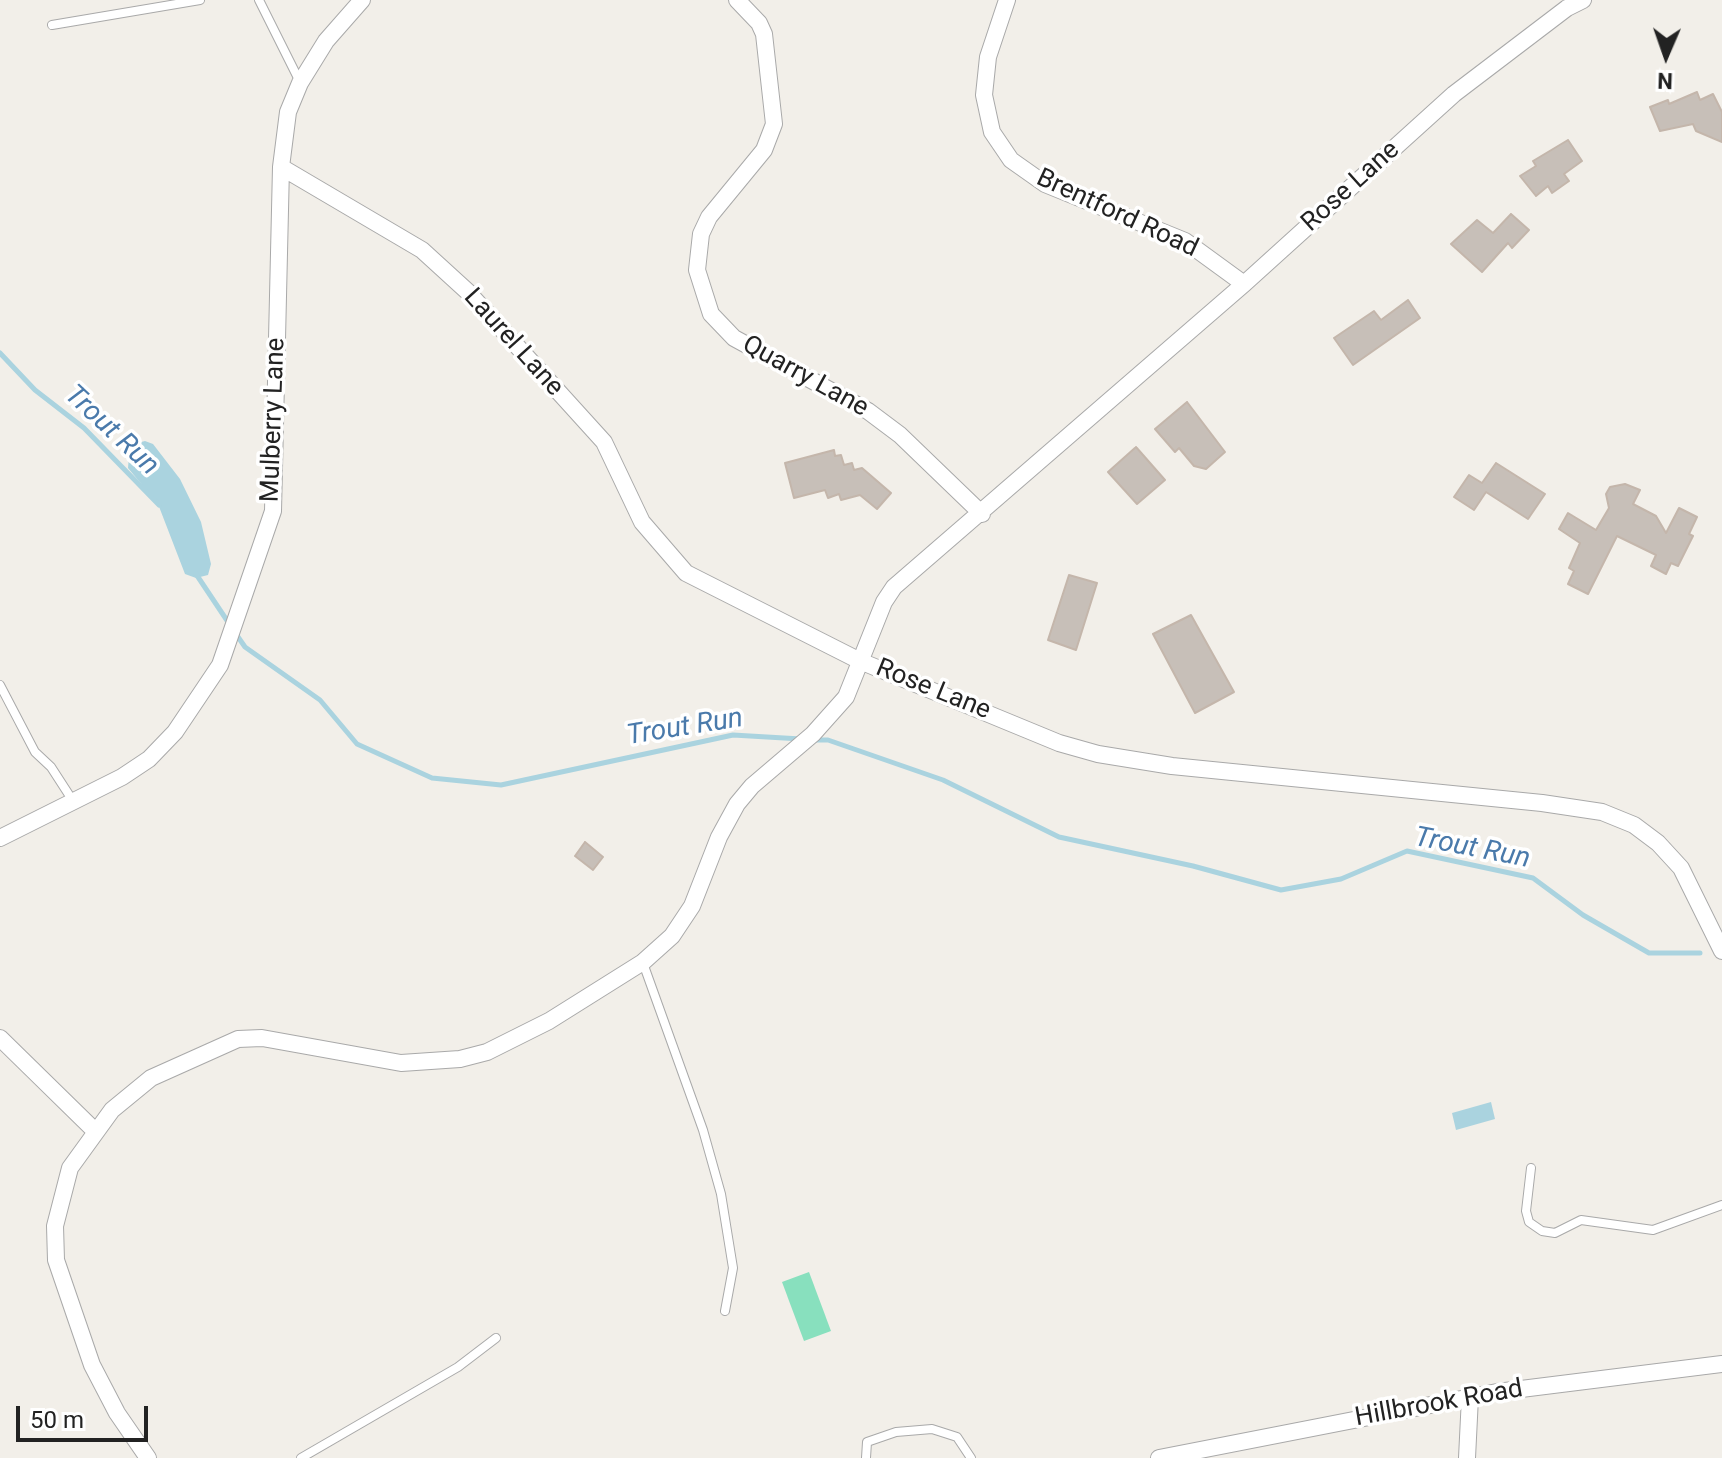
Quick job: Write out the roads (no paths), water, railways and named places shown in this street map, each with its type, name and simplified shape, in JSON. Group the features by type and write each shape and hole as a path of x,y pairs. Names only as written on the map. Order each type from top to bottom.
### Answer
{"street":[{"path":"281,167 288,112 300,83 326,41 362,0"},
{"name":"Quarry Lane","path":"737,0 759,23 764,34 774,124 764,150 709,217 701,234 697,270 711,314 734,338 868,411 900,435 982,514"},
{"name":"Brentford Road","path":"1007,0 988,57 984,95 992,132 1011,160 1045,184 1185,241 1244,284"},
{"name":"Rose Lane","path":"1583,0 1566,4 1454,94 1244,284 982,514 894,587 884,602 860,661 1059,743 1098,754 1172,766 1542,803 1602,812 1634,825 1658,843 1681,868 1722,951"},
{"name":"Mulberry Lane","path":"0,838 74,802 149,759 175,732 220,665 273,511 281,167"},
{"name":"Laurel Lane","path":"281,167 422,250 468,292 604,442 642,522 686,573 860,661"},
{"path":"148,1458 117,1413 92,1365 56,1260 55,1226 60,1197 70,1168 94,1130 112,1110 151,1078 238,1039 262,1038 401,1063 460,1059 487,1052 549,1021 643,962 672,936 692,906 719,837 737,804 752,786 813,734 846,697 860,661"},
{"path":"0,1038 94,1130"},
{"name":"Hillbrook Road","path":"1159,1458 1470,1397 1656,1370 1722,1364"},
{"path":"1467,1458 1470,1397"}],"lane":[{"path":"52,25 200,0"},
{"path":"259,0 265,6 300,83"},
{"path":"0,685 35,752 51,767 74,802"},
{"path":"643,962 703,1130 721,1194 733,1268 725,1311"},
{"path":"1531,1168 1526,1211 1529,1222 1542,1231 1555,1233 1581,1220 1653,1230 1722,1205"},
{"path":"301,1458 458,1367 496,1338"},
{"path":"866,1458 867,1442 896,1432 932,1429 957,1437 971,1458"}],"water":[{"path":"145,441 153,444 180,479 201,522 211,564 208,575 196,578 185,574 158,504 128,468 130,445"},
{"path":"1491,1102 1495,1119 1456,1130 1452,1113"}],"waterway":[{"name":"Trout Run","path":"0,353 35,390 84,428 159,505"},
{"name":"Trout Run","path":"196,574 230,625"},
{"name":"Trout Run","path":"236,634 245,647 320,700 357,744 432,778 501,785 733,735 801,739"},
{"name":"Trout Run","path":"815,740 828,740 943,780 1059,837 1193,866 1281,890 1341,879 1407,851 1533,878 1583,915 1649,953 1700,953"}]}
